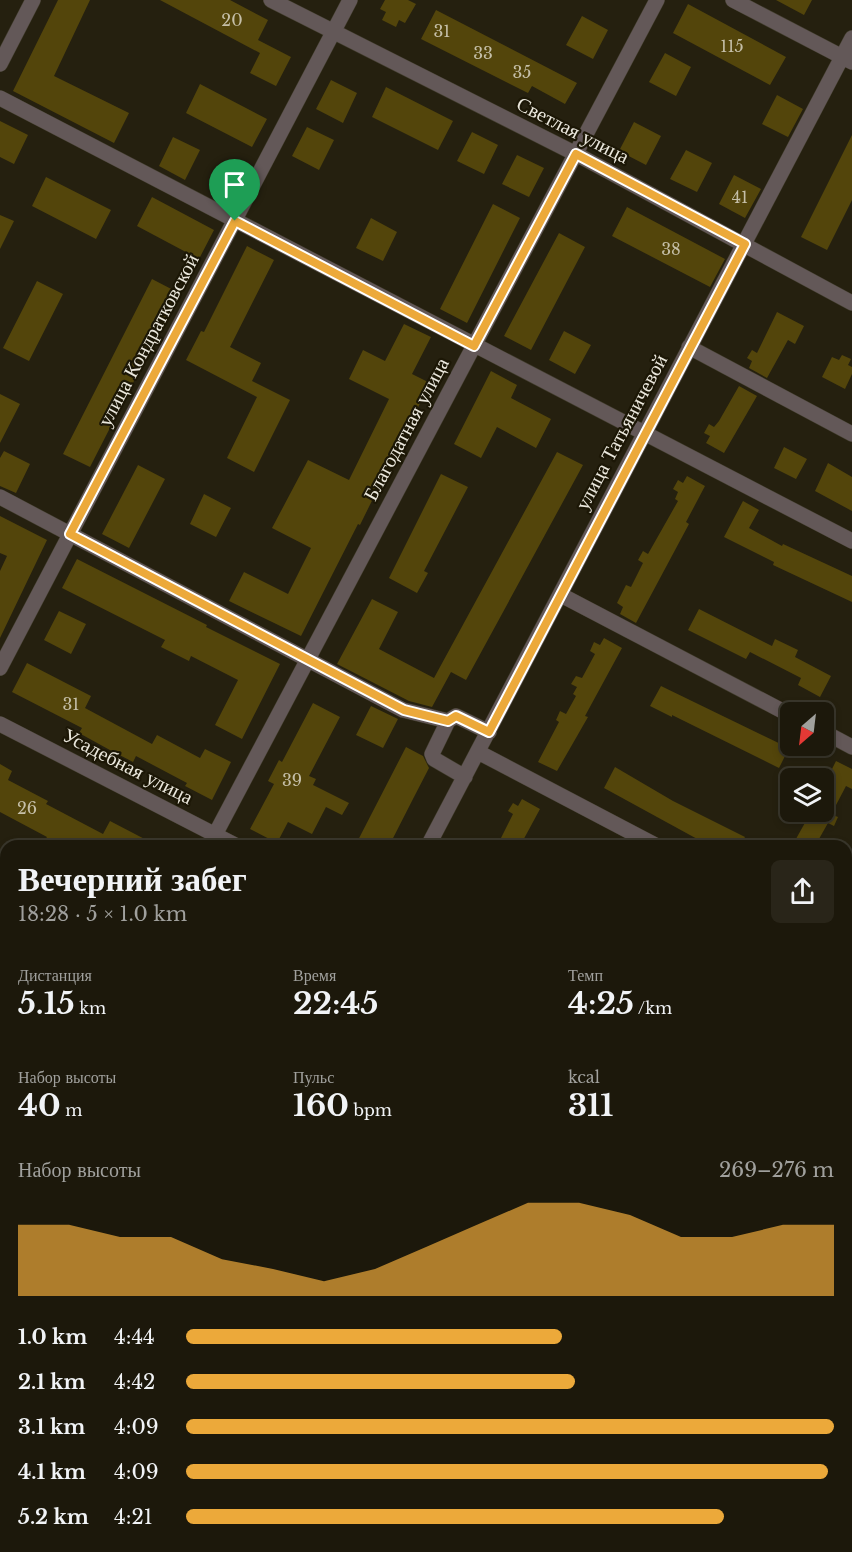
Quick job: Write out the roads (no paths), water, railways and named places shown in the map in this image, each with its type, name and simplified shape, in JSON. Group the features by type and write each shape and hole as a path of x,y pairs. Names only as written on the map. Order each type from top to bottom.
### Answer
{"street":[{"path":"0,64 33,0"},
{"name":"Светлая улица","path":"271,0 576,154 852,303"},
{"name":"улица Кондратковской","path":"0,668 350,0"},
{"name":"Благодатная улица","path":"212,840 657,0"},
{"path":"733,0 847,59"},
{"name":"улица Татьяничевой","path":"431,840 690,347 847,59 852,38"},
{"path":"0,98 474,346 645,432 852,542"},
{"path":"690,347 852,434"},
{"path":"0,497 404,710 448,721"},
{"path":"561,595 780,710"},
{"path":"465,777 434,759 432,754 448,721 456,716 489,732"},
{"name":"Усадебная улица","path":"0,724 212,840"},
{"path":"834,737 852,747"},
{"path":"478,752 646,840"}]}
